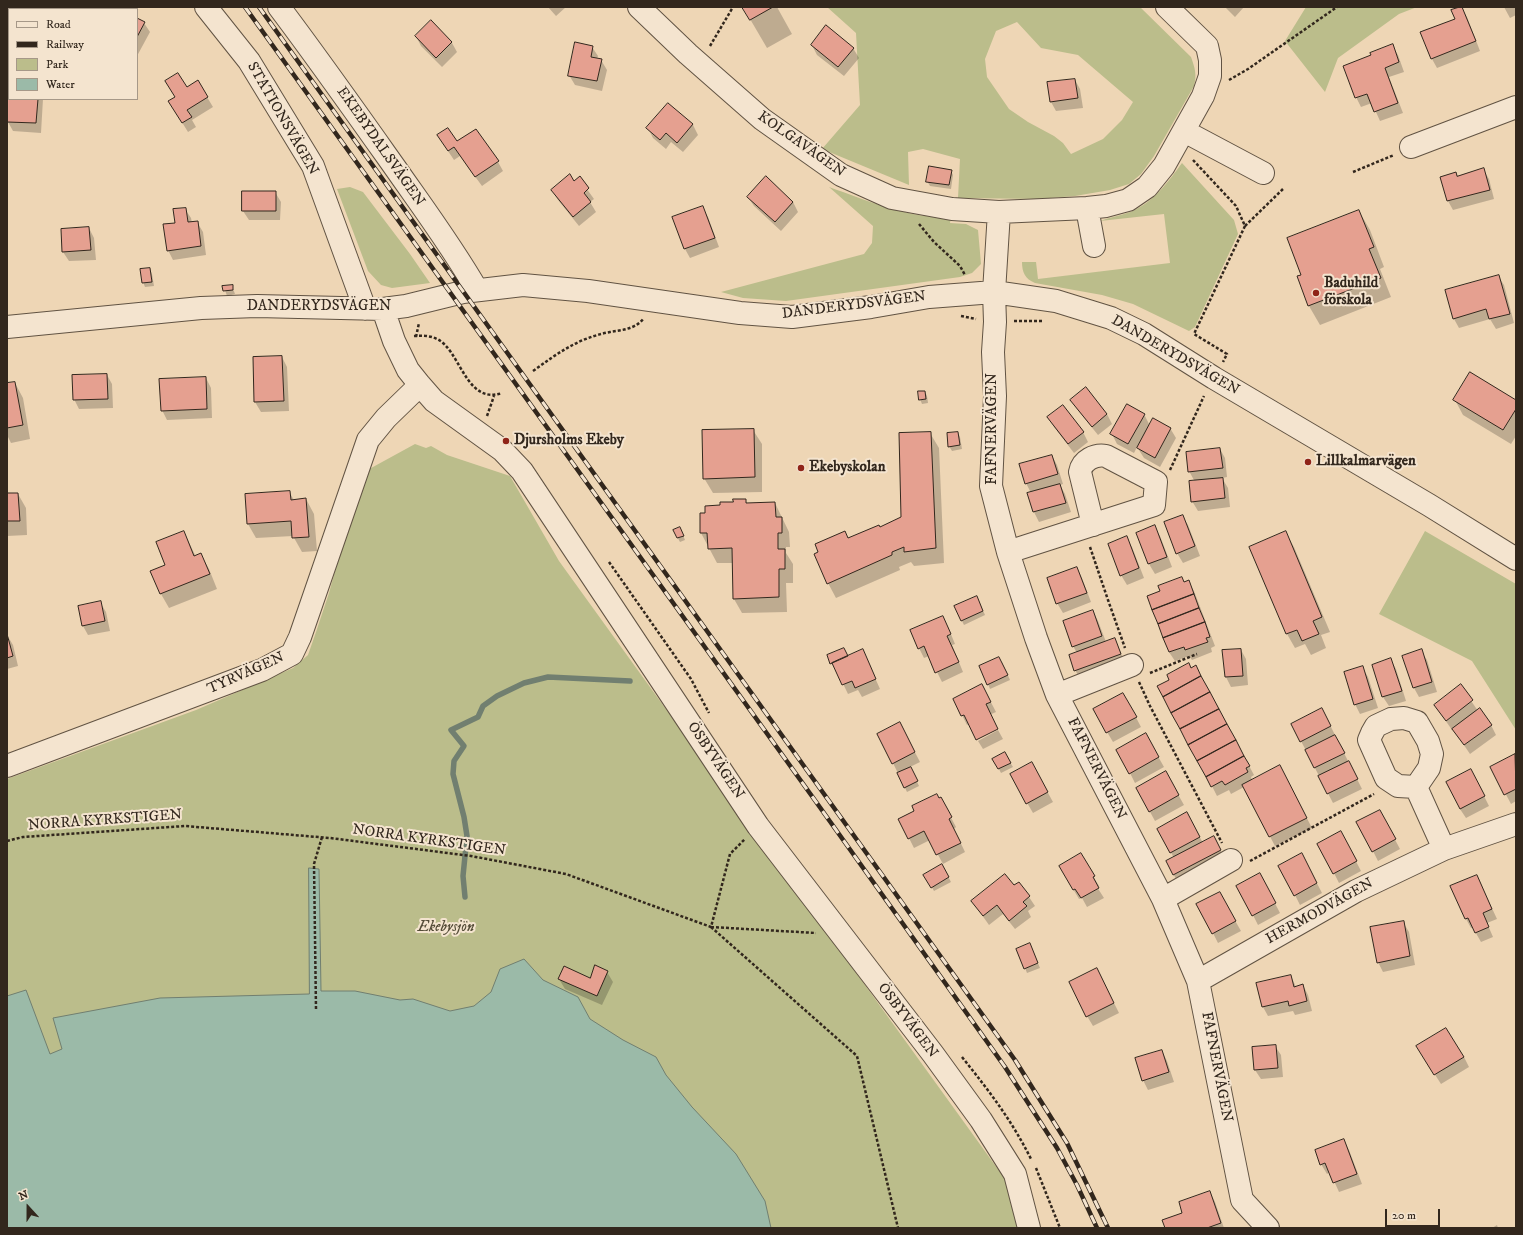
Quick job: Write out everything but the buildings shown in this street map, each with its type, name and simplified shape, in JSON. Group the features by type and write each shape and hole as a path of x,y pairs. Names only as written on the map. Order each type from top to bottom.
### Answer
{"street":[{"name":"STATIONSVÄGEN","path":"206,7 249,61 313,166 374,309"},
{"name":"EKEBYDALSVÄGEN","path":"278,7 323,65 430,217 461,262 477,290"},
{"name":"KOLGAVÄGEN","path":"639,7 699,64 762,119 841,175 899,200 952,209 999,212"},
{"path":"994,292 999,212 1087,208 1106,206 1128,200 1147,187 1164,166 1203,96 1210,76 1210,60 1207,46 1167,7"},
{"path":"1411,147 1516,108"},
{"path":"1180,136 1263,173"},
{"path":"1087,208 1094,246"},
{"name":"DANDERYDSVÄGEN","path":"7,327 201,308 257,306 374,309 406,306 452,294 517,285 588,291 740,313 792,316 872,307 929,297 994,292 1056,301 1111,318 1144,334 1210,384 1429,505 1516,559"},
{"name":"FAFNERVÄGEN","path":"994,292 995,322 993,352 995,396 991,486 1008,552 1036,638 1057,694 1163,899 1198,981 1242,1200 1268,1228"},
{"name":"ÖSBYVÄGEN","path":"374,309 394,341 408,370 434,401 502,450 522,472 758,826 981,1120 1015,1174 1029,1228"},
{"name":"TYRVÄGEN","path":"7,766 262,670 292,654 300,637 368,440 386,418 420,385"},
{"path":"1008,552 1089,526 1154,505 1156,482 1106,456 1101,455 1088,460 1081,467 1080,472 1089,526"},
{"path":"1057,694 1135,671"},
{"path":"1404,718 1417,722 1428,741 1432,754 1429,768 1416,787 1398,786 1386,778 1369,740 1376,726 1391,719 1404,718"},
{"path":"1416,787 1444,848"},
{"name":"HERMODVÄGEN","path":"1198,981 1356,891 1444,848 1516,824"},
{"path":"1163,899 1231,860"}],"path":[{"path":"699,64 733,7"},
{"path":"1228,80 1248,69 1337,7"},
{"path":"1180,136 1236,206 1245,226"},
{"path":"1353,172 1411,147"},
{"path":"1156,482 1167,477 1210,384 1227,354 1194,334 1245,226 1284,188"},
{"path":"899,200 934,242 960,266 967,278"},
{"path":"533,371 563,349 585,338 626,329 640,323 648,313"},
{"path":"956,314 995,322 1049,321"},
{"path":"394,341 415,336 429,336 439,340 446,345 463,374 479,390 494,396 502,393"},
{"path":"486,421 494,396"},
{"path":"1089,526 1108,600 1135,671 1150,706 1231,860 1243,865 1394,783"},
{"path":"1135,671 1198,654"},
{"name":"NORRA KYRKSTIGEN","path":"7,841 23,837 185,826 322,838 471,856 566,874 710,927"},
{"path":"710,927 730,854 758,826"},
{"path":"316,1008 314,864 322,838"},
{"path":"710,927 841,935"},
{"path":"710,927 857,1056 898,1228"}],"green space":[{"path":"827,7 1140,7 1191,57 1194,65 1195,82 1154,156 1141,174 1129,184 1110,190 1075,196 1038,199 958,198 960,159 923,149 908,152 909,185 822,149 860,105 856,33","holes":["1017,22 1041,48 1078,55 1133,102 1122,120 1103,139 1071,154 1063,143 1054,136 1028,122 1009,109 987,77 985,59 996,31"]},
{"path":"1306,7 1417,7 1399,14 1338,58 1325,92 1285,41"},
{"path":"1182,163 1234,220 1238,234 1195,327 1189,331 1133,304 1102,295 1035,283 1026,277 1023,272 1022,262 1036,262 1038,279 1170,263 1164,214 1100,221 1130,212 1146,203 1153,198"},
{"path":"350,187 363,192 430,283 392,288 381,285 368,271 337,189"},
{"path":"829,187 904,212 951,218 950,223 966,224 978,230 981,264 972,273 960,277 786,301 743,298 721,292 864,254 872,243 873,226"},
{"name":"Ekebysjön","path":"415,444 426,448 431,446 447,455 510,476 559,561 1005,1179 1017,1228 7,1228 7,779 196,710 293,668 308,655 329,593 362,473"},
{"path":"1425,531 1516,584 1516,730 1472,661 1379,614"}],"water":[{"name":"Ekebysjön","path":"309,868 319,869 321,991 355,991 400,1000 413,999 450,1011 474,1006 491,992 500,969 524,959 543,980 578,997 590,1019 623,1040 656,1057 666,1075 692,1107 736,1154 765,1201 771,1228 7,1228 7,996 26,990 50,1054 62,1049 53,1018 160,998 309,994"}],"waterway":[{"path":"465,897 463,876 467,836 464,817 453,774 454,761 464,746 451,730 478,717 483,706 497,696 524,683 548,677 630,681"}],"railway":[{"path":"245,7 1005,1067 1057,1148 1077,1185 1097,1228"},
{"path":"259,7 1015,1060 1067,1143 1108,1228"}],"place":[{"name":"Baduhild förskola","path":"1316,293"},
{"name":"Djursholms Ekeby","path":"506,441"},
{"name":"Lillkalmarvägen","path":"1308,462"},
{"name":"Ekebyskolan","path":"801,468"}]}
